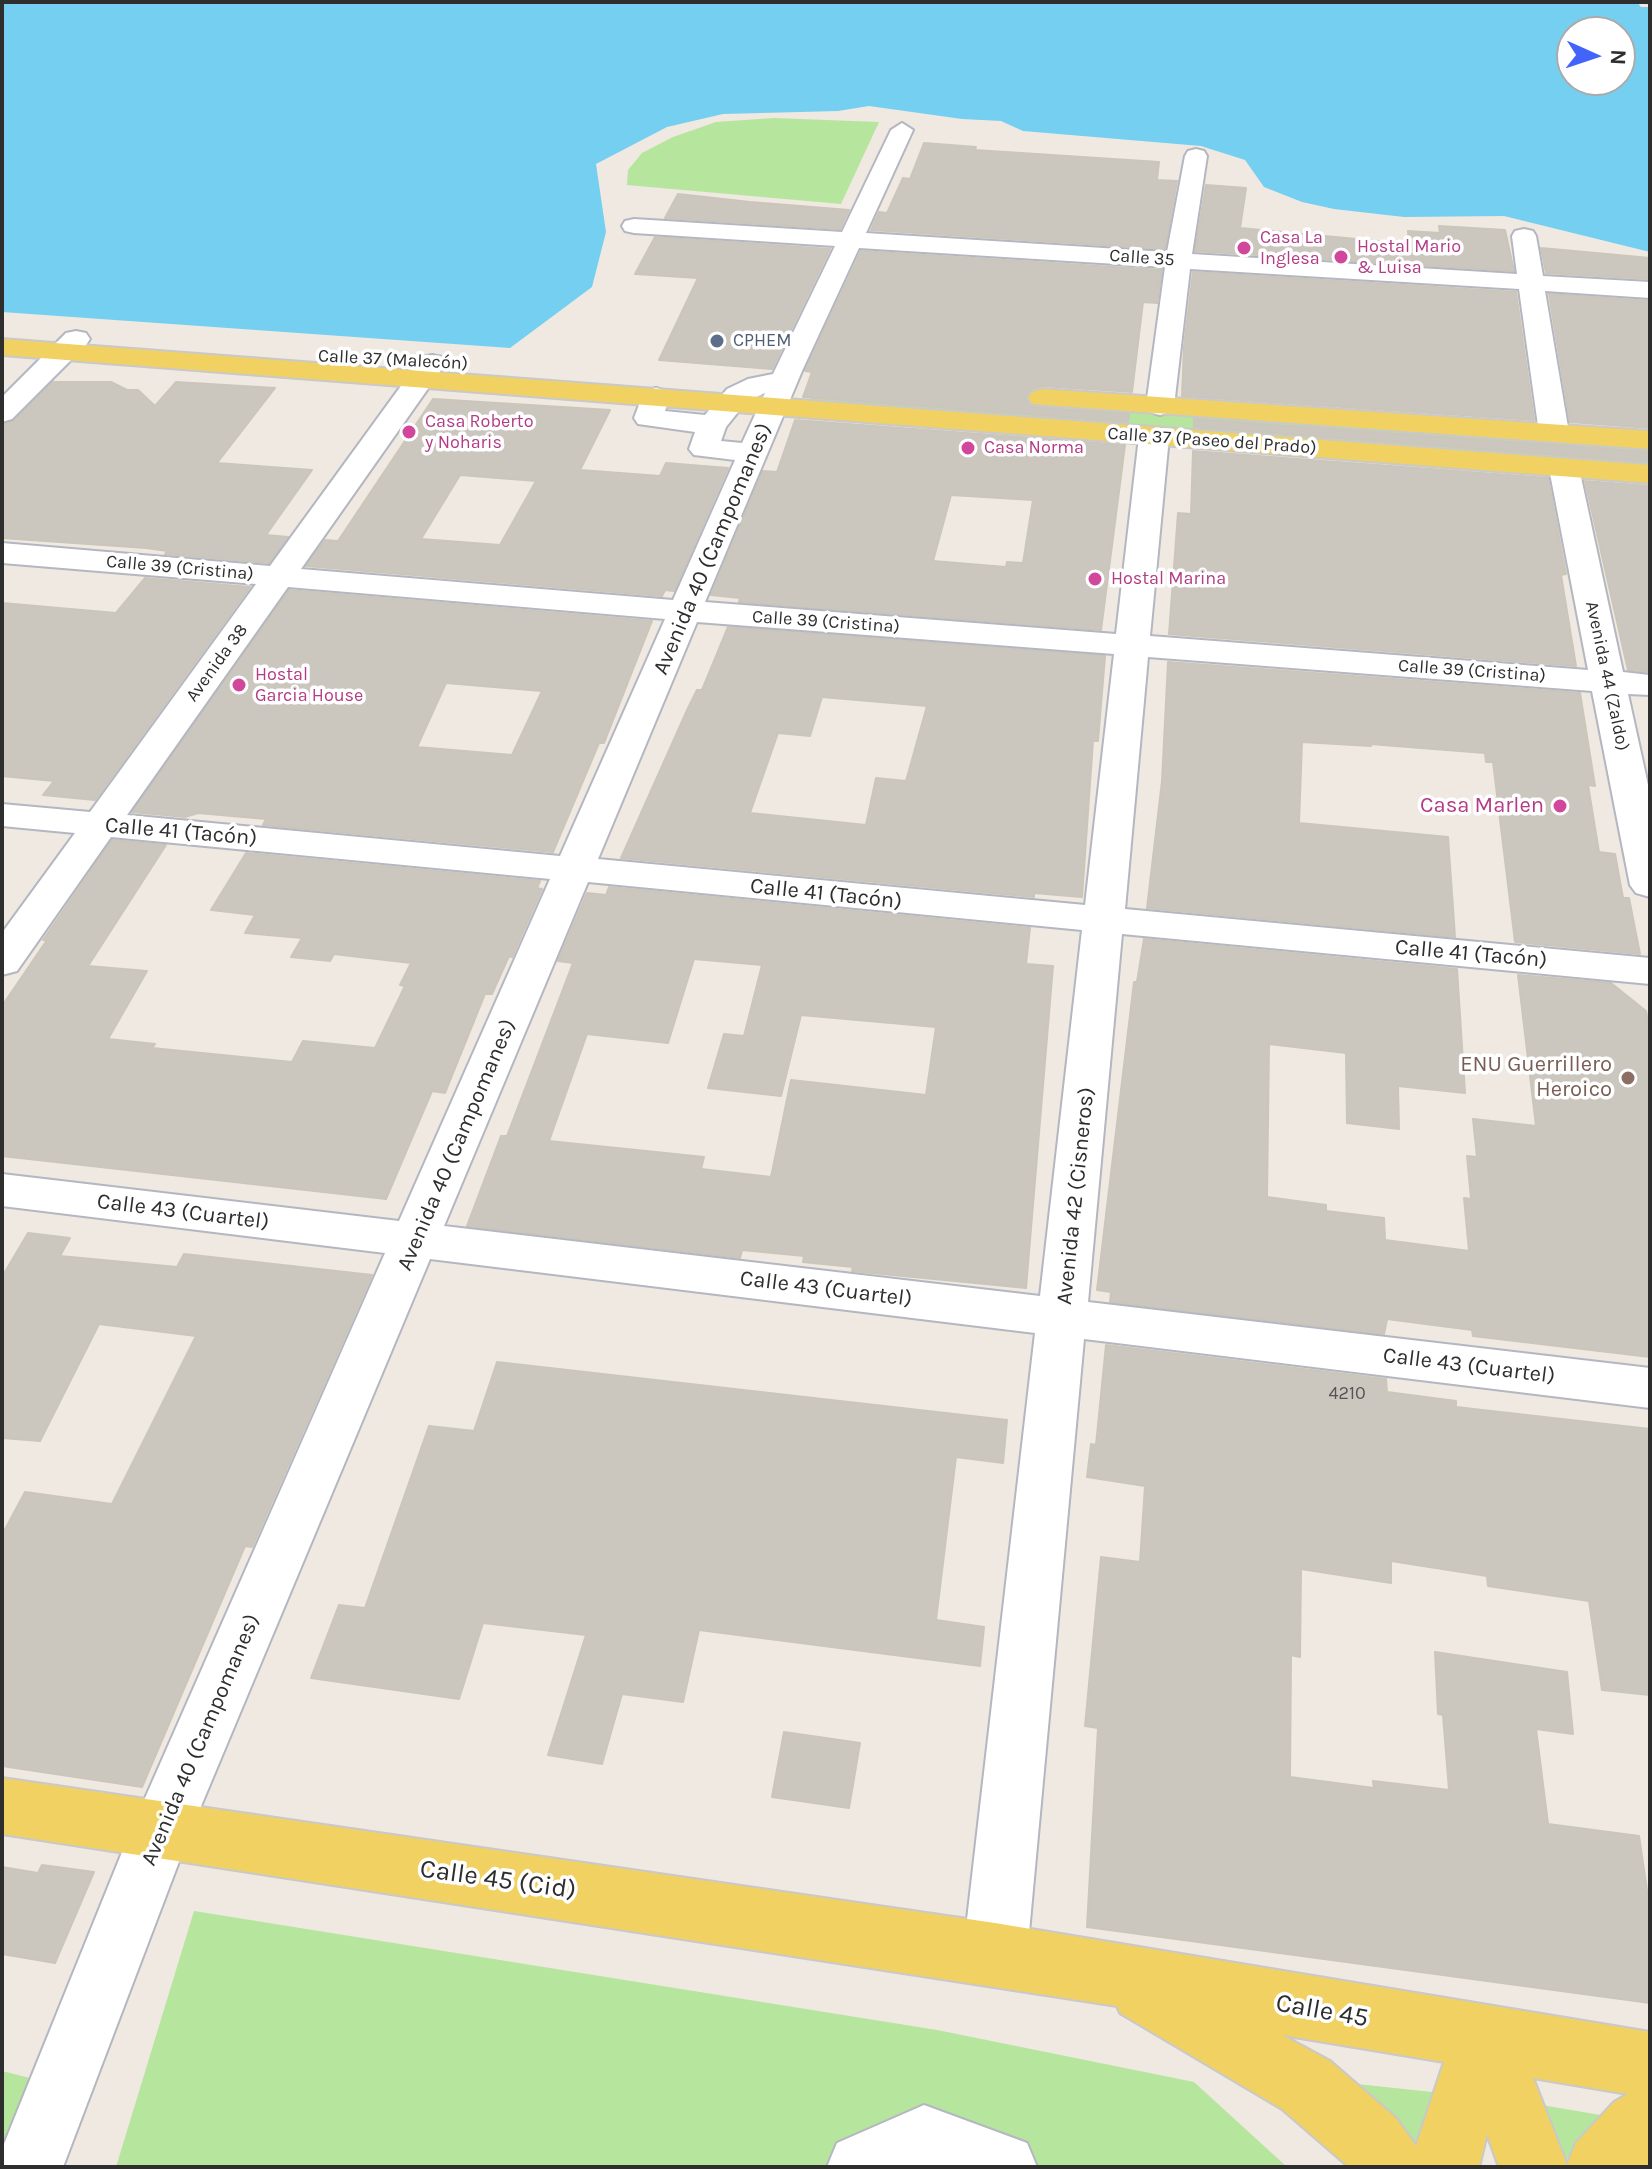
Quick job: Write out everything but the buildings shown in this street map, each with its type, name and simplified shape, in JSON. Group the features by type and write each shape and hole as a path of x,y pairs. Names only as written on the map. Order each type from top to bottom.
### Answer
{"main road":[{"name":"Calle 37 (Malecón)","path":"2,333 70,345 427,371 656,397"},
{"name":"Calle 37 (Malecón)","path":"2,347 70,345"},
{"name":"Calle 37 (Malecón)","path":"427,371 746,421"},
{"path":"746,421 875,387"},
{"name":"Calle 37 (Paseo del Prado)","path":"1017,396 1157,421 1564,468 1650,474"},
{"name":"Calle 37 (Paseo del Prado)","path":"746,421 1157,421 1554,433 1650,440"},
{"name":"Calle 45 (Cid)","path":"2,1806 995,1954"},
{"name":"Calle 45","path":"995,1954 1650,2065"},
{"path":"1117,1976 1306,2085 1372,2142 1390,2167"},
{"path":"1445,2167 1456,2120 1485,2039"},
{"path":"1485,2039 1533,2167"},
{"path":"1600,2167 1638,2126 1650,2119"}],"street":[{"name":"Avenida 40 (Campomanes)","path":"29,2167 161,1830 687,611 746,421 851,239 902,130"},
{"name":"Avenida 42 (Cisneros)","path":"995,1954 1131,645 1178,261 1196,156"},
{"name":"Calle 35","path":"634,226 1650,290"},
{"path":"1524,236 1554,433"},
{"path":"2,413 70,345"},
{"name":"Avenida 38","path":"2,962 427,371"},
{"path":"656,397 648,418 746,421"},
{"name":"Avenida 44 (Zaldo)","path":"1564,468 1650,885"},
{"name":"Calle 39 (Cristina)","path":"2,553 687,611 1650,685"},
{"name":"Calle 41 (Tacón)","path":"2,815 1650,971"},
{"name":"Calle 43 (Cuartel)","path":"2,1190 1650,1388"},
{"path":"861,2167 924,2139 1003,2167"}],"green space":[{"path":"774,118 879,122 841,204 627,185 628,170 642,153 673,137 716,122"},
{"path":"817,388 1650,446 1650,467 810,407"},
{"path":"194,1911 937,2030 1194,2082 1287,2167 116,2167"},
{"path":"2,2071 38,2080 2,2167"},
{"path":"1338,2082 1432,2092 1440,2111 1416,2155"},
{"path":"1530,2103 1618,2118 1559,2165"}],"water":[{"path":"2,2 1637,2 1641,7 1650,7 1650,252 1504,216 1404,217 1302,202 1264,187 1245,160 1201,146 1023,131 1001,121 962,119 869,106 838,111 723,114 667,127 596,164 606,232 592,287 510,348 2,312"}],"place":[{"name":"Casa La Inglesa","path":"1244,248"},
{"name":"Hostal Mario & Luisa","path":"1341,257"},
{"name":"CPHEM","path":"717,341"},
{"name":"Casa Roberto y Noharis","path":"409,432"},
{"name":"Casa Norma","path":"968,448"},
{"name":"Hostal Marina","path":"1095,579"},
{"name":"Hostal Garcia House","path":"239,685"},
{"name":"Casa Marlen","path":"1560,806"},
{"name":"ENU Guerrillero Heroico","path":"1628,1078"}]}
